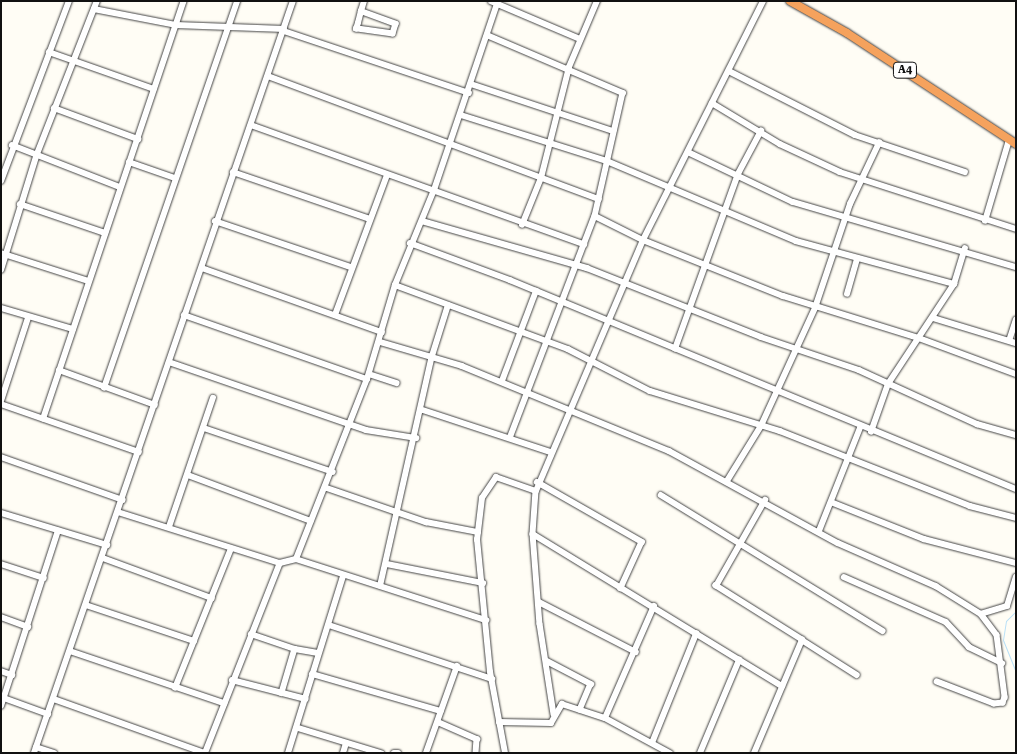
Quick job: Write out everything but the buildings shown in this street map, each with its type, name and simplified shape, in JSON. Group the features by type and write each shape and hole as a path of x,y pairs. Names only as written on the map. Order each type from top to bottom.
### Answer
{"highway":[{"name":"A4","path":"790,1 847,33 1012,142"}],"street":[{"path":"1,181 12,145 69,1"},
{"path":"1,270 3,254 37,154 97,1"},
{"path":"43,419 184,1"},
{"path":"104,388 175,178 238,1"},
{"path":"54,753 35,750 103,558 184,315 202,268 215,221 251,125 293,1"},
{"path":"361,11 396,24 393,34 356,29 361,11 364,1"},
{"path":"522,224 541,178 548,144 569,67 596,1"},
{"path":"554,714 539,602 533,534 537,482 643,240 730,71 763,1"},
{"path":"296,559 333,472 380,342 395,285 410,243 422,221 469,93 488,34 494,3 580,39"},
{"path":"94,9 176,25 230,24 284,30 469,93"},
{"path":"488,34 569,67 623,94 595,216 525,390 511,436"},
{"path":"49,52 154,89"},
{"path":"730,71 855,135 965,172"},
{"path":"268,76 451,142 599,199"},
{"path":"471,84 614,132"},
{"path":"712,103 780,144 860,179 984,221 1016,229"},
{"path":"54,108 138,139"},
{"path":"461,115 548,144 607,161 725,215 834,252 954,284"},
{"path":"251,125 387,175 434,190 522,224 584,244"},
{"path":"675,349 725,215 738,174 761,131"},
{"path":"984,221 1012,142"},
{"path":"727,481 761,426 815,308 860,179 879,143"},
{"path":"12,145 120,187"},
{"path":"688,152 738,174 793,202 846,220 965,249 1016,267"},
{"path":"129,162 175,178"},
{"path":"233,172 370,220"},
{"path":"335,315 351,267 387,175"},
{"path":"20,204 105,233"},
{"path":"595,216 643,240 815,308 919,338 1016,374"},
{"path":"215,221 351,267"},
{"path":"422,221 576,264 689,310 888,384 977,424 1016,435"},
{"path":"410,243 560,300 608,323 776,390 860,428 1016,489"},
{"path":"871,432 888,384 954,284 965,249"},
{"path":"3,254 89,281"},
{"path":"847,294 857,258"},
{"path":"202,268 382,332"},
{"path":"395,285 520,330 591,361 650,391 761,426 848,457 970,506 1016,518"},
{"path":"502,381 536,291"},
{"path":"380,586 387,564 397,514 423,410 432,356 448,305"},
{"path":"1,308 28,318 72,330"},
{"path":"184,315 368,376 397,383"},
{"path":"28,318 1,402 43,419 139,452"},
{"path":"933,318 1012,342 1016,320"},
{"path":"380,342 432,356 502,381 669,451 765,500 819,531 936,586 981,614 997,635 1006,696 1000,704 937,682"},
{"path":"169,362 350,424 416,438"},
{"path":"59,370 155,405"},
{"path":"169,527 214,398"},
{"path":"423,410 511,436 551,452"},
{"path":"204,428 333,472"},
{"path":"819,531 860,428"},
{"path":"1,457 122,500"},
{"path":"188,475 311,521"},
{"path":"505,753 492,679 478,532 482,498 496,477 536,491"},
{"path":"537,482 642,542 621,588"},
{"path":"327,488 397,514 478,532"},
{"path":"661,495 739,541 883,632"},
{"path":"765,500 739,541 716,586 857,675"},
{"path":"831,502 924,539 1016,563"},
{"path":"118,512 280,562 296,559 343,576 486,620"},
{"path":"1,513 107,545"},
{"path":"1,706 58,531"},
{"path":"533,534 654,606 782,686"},
{"path":"175,688 231,548"},
{"path":"103,558 212,598"},
{"path":"54,699 205,753 232,680 280,562"},
{"path":"1,564 44,578"},
{"path":"387,564 483,583"},
{"path":"288,753 298,728 318,653 329,626 343,576"},
{"path":"844,577 946,622 969,647 1002,662"},
{"path":"981,614 1007,606 1016,577"},
{"path":"539,602 636,652"},
{"path":"86,605 194,641"},
{"path":"605,718 636,652 654,606"},
{"path":"1,617 28,627"},
{"path":"329,626 457,666 492,679"},
{"path":"251,634 295,649 318,653"},
{"path":"652,743 696,634"},
{"path":"754,753 802,640"},
{"path":"282,693 295,649"},
{"path":"70,651 224,703"},
{"path":"700,753 739,660"},
{"path":"547,661 591,684 580,710"},
{"path":"426,753 457,666"},
{"path":"1,671 12,675"},
{"path":"312,674 441,711"},
{"path":"232,680 306,699"},
{"path":"4,698 48,714"},
{"path":"499,722 551,723 554,714 562,704 605,718 670,753"},
{"path":"438,722 477,739 476,753"},
{"path":"298,728 382,753"},
{"path":"343,753 346,743"}],"waterway":[{"path":"1016,611 1006,621 1003,640 1016,673"}]}
